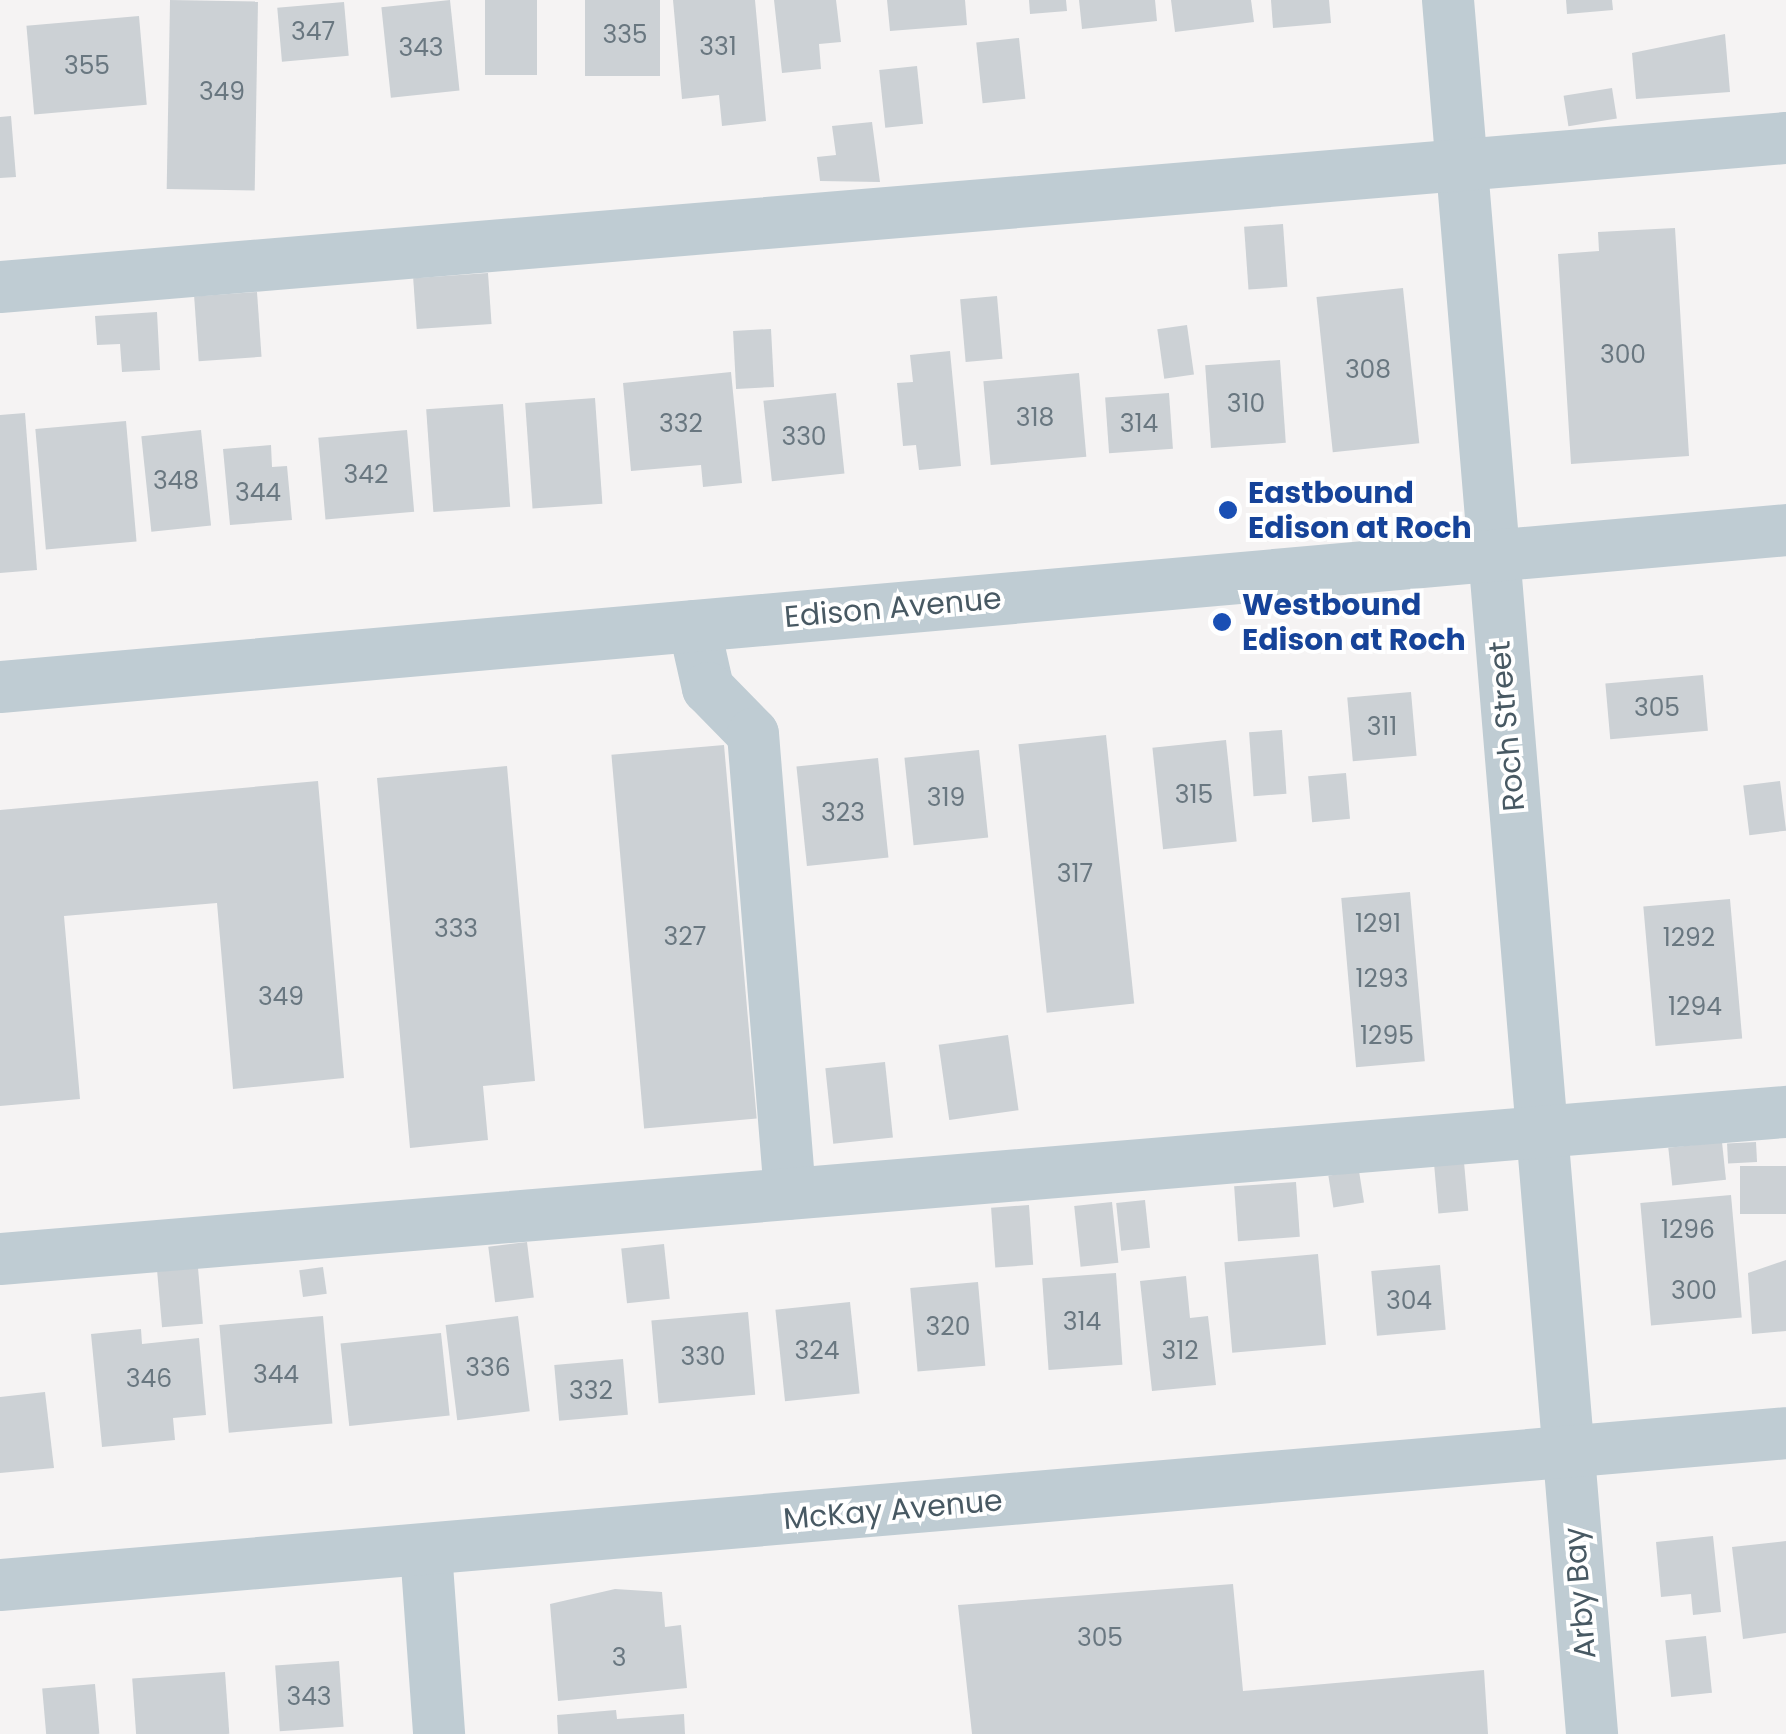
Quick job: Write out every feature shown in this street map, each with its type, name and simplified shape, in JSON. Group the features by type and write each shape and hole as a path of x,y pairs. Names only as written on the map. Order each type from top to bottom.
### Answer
{"street":[{"name":"Roch Street","path":"1448,0 1568,1451"},
{"path":"0,287 1786,138"},
{"name":"Edison Avenue","path":"0,687 1786,530"},
{"path":"694,626 708,688 753,734 790,1194"},
{"path":"0,1260 1786,1112"},
{"name":"McKay Avenue","path":"0,1585 1786,1433"},
{"name":"Arby Bay","path":"1568,1451 1592,1734"},
{"path":"426,1551 440,1734"}],"building":[{"path":"170,0 258,2 255,191 167,189"},
{"path":"450,0 460,91 391,98 381,7"},
{"path":"485,0 537,0 537,75 485,75"},
{"path":"585,0 660,0 660,76 585,76"},
{"path":"673,0 755,0 766,121 722,126 719,95 682,99"},
{"path":"774,0 836,0 841,42 819,44 821,69 782,73"},
{"path":"887,0 965,0 967,25 890,31"},
{"path":"1029,0 1066,0 1067,11 1030,14"},
{"path":"1079,0 1155,0 1157,21 1082,29"},
{"path":"1171,0 1251,0 1254,22 1175,32"},
{"path":"1271,0 1329,0 1331,23 1273,28"},
{"path":"1566,0 1612,0 1613,10 1567,14"},
{"path":"344,2 349,56 282,62 277,8"},
{"path":"139,16 147,105 34,115 26,26"},
{"path":"1725,34 1730,92 1636,99 1632,53"},
{"path":"1019,38 1025,99 983,103 976,42"},
{"path":"917,66 923,124 885,128 879,70"},
{"path":"1612,88 1617,119 1568,126 1564,96"},
{"path":"11,116 16,177 0,178 0,117"},
{"path":"872,122 880,182 820,181 817,157 836,155 832,126"},
{"path":"1283,224 1287,287 1248,290 1244,227"},
{"path":"1675,228 1689,456 1571,464 1558,254 1599,251 1598,232"},
{"path":"488,273 492,324 417,329 413,278"},
{"path":"1403,288 1419,443 1333,452 1316,297"},
{"path":"257,292 262,357 199,361 194,296"},
{"path":"997,296 1002,359 966,362 960,299"},
{"path":"157,312 160,370 122,372 120,344 97,345 95,316"},
{"path":"1187,325 1194,375 1164,379 1157,329"},
{"path":"771,329 774,387 736,389 733,331"},
{"path":"950,351 961,466 919,470 916,445 903,446 897,383 913,382 910,355"},
{"path":"1280,360 1286,443 1211,448 1205,365"},
{"path":"731,372 742,483 703,487 701,465 631,471 623,383"},
{"path":"1079,373 1086,457 991,465 983,381"},
{"path":"836,393 844,474 772,481 763,401"},
{"path":"1169,393 1173,449 1109,453 1105,397"},
{"path":"595,398 602,504 533,509 525,403"},
{"path":"503,404 510,507 433,512 426,409"},
{"path":"25,413 37,570 0,573 0,415"},
{"path":"126,421 137,542 46,549 35,429"},
{"path":"201,430 211,525 151,532 141,436"},
{"path":"407,430 414,512 325,519 318,438"},
{"path":"271,445 272,467 287,466 292,520 230,525 223,449"},
{"path":"1703,675 1708,731 1610,739 1605,684"},
{"path":"1411,692 1417,756 1353,761 1347,698"},
{"path":"1282,730 1286,794 1254,796 1249,732"},
{"path":"1106,735 1134,1004 1047,1013 1018,744"},
{"path":"1226,740 1237,841 1163,849 1152,748"},
{"path":"724,745 757,1119 644,1128 611,755"},
{"path":"979,750 988,838 914,845 904,758"},
{"path":"878,758 888,857 807,866 796,767"},
{"path":"507,766 535,1081 483,1086 488,1140 410,1148 377,778"},
{"path":"1346,773 1350,819 1312,822 1308,776"},
{"path":"318,781 344,1078 233,1089 217,903 64,916 80,1099 0,1106 0,810"},
{"path":"1780,781 1786,831 1749,835 1743,786"},
{"path":"1410,892 1425,1061 1356,1067 1341,898"},
{"path":"1730,899 1742,1038 1656,1046 1643,907"},
{"path":"1008,1035 1019,1110 949,1120 939,1045"},
{"path":"885,1062 893,1138 833,1144 825,1068"},
{"path":"1722,1142 1726,1180 1672,1185 1668,1148"},
{"path":"1756,1142 1757,1162 1728,1163 1727,1144"},
{"path":"1464,1162 1468,1211 1438,1213 1434,1165"},
{"path":"1740,1166 1786,1166 1786,1214 1740,1214"},
{"path":"1359,1171 1364,1203 1333,1207 1328,1176"},
{"path":"1296,1182 1300,1237 1238,1241 1234,1186"},
{"path":"1731,1195 1742,1318 1651,1325 1640,1203"},
{"path":"1145,1200 1150,1248 1121,1251 1116,1203"},
{"path":"1112,1202 1118,1263 1081,1267 1074,1206"},
{"path":"1029,1205 1033,1265 995,1268 991,1208"},
{"path":"527,1242 534,1298 495,1302 488,1247"},
{"path":"664,1244 670,1299 627,1303 621,1248"},
{"path":"1318,1254 1326,1345 1232,1353 1224,1262"},
{"path":"1786,1260 1786,1331 1752,1334 1748,1273"},
{"path":"1440,1265 1446,1330 1377,1336 1371,1271"},
{"path":"323,1267 327,1294 303,1297 299,1270"},
{"path":"198,1268 203,1324 162,1327 157,1272"},
{"path":"1116,1273 1122,1365 1049,1370 1042,1278"},
{"path":"1186,1276 1190,1318 1208,1316 1216,1385 1152,1391 1140,1281"},
{"path":"978,1282 985,1366 918,1372 910,1288"},
{"path":"850,1302 860,1393 785,1401 775,1310"},
{"path":"748,1312 755,1395 659,1403 651,1320"},
{"path":"323,1316 332,1424 229,1433 219,1325"},
{"path":"518,1316 530,1411 457,1420 446,1325"},
{"path":"141,1329 142,1344 199,1338 206,1415 173,1418 175,1440 102,1447 91,1334"},
{"path":"441,1333 450,1416 349,1426 341,1344"},
{"path":"623,1359 628,1415 559,1421 554,1365"},
{"path":"45,1392 54,1468 0,1473 0,1397"},
{"path":"1713,1536 1721,1612 1693,1615 1691,1594 1661,1597 1656,1542"},
{"path":"1786,1541 1786,1633 1743,1639 1732,1547"},
{"path":"1233,1584 1243,1691 1484,1670 1488,1734 972,1734 958,1605"},
{"path":"615,1589 662,1592 665,1627 681,1625 687,1688 558,1701 550,1604"},
{"path":"1706,1636 1712,1693 1671,1697 1665,1640"},
{"path":"339,1661 344,1727 280,1731 275,1665"},
{"path":"225,1672 229,1734 136,1734 132,1678"},
{"path":"95,1684 99,1734 46,1734 42,1689"},
{"path":"616,1710 617,1719 684,1714 685,1734 558,1734 557,1715"}],"place":[{"name":"Eastbound Edison at Roch","path":"1228,510"},
{"name":"Westbound Edison at Roch","path":"1222,622"}]}
